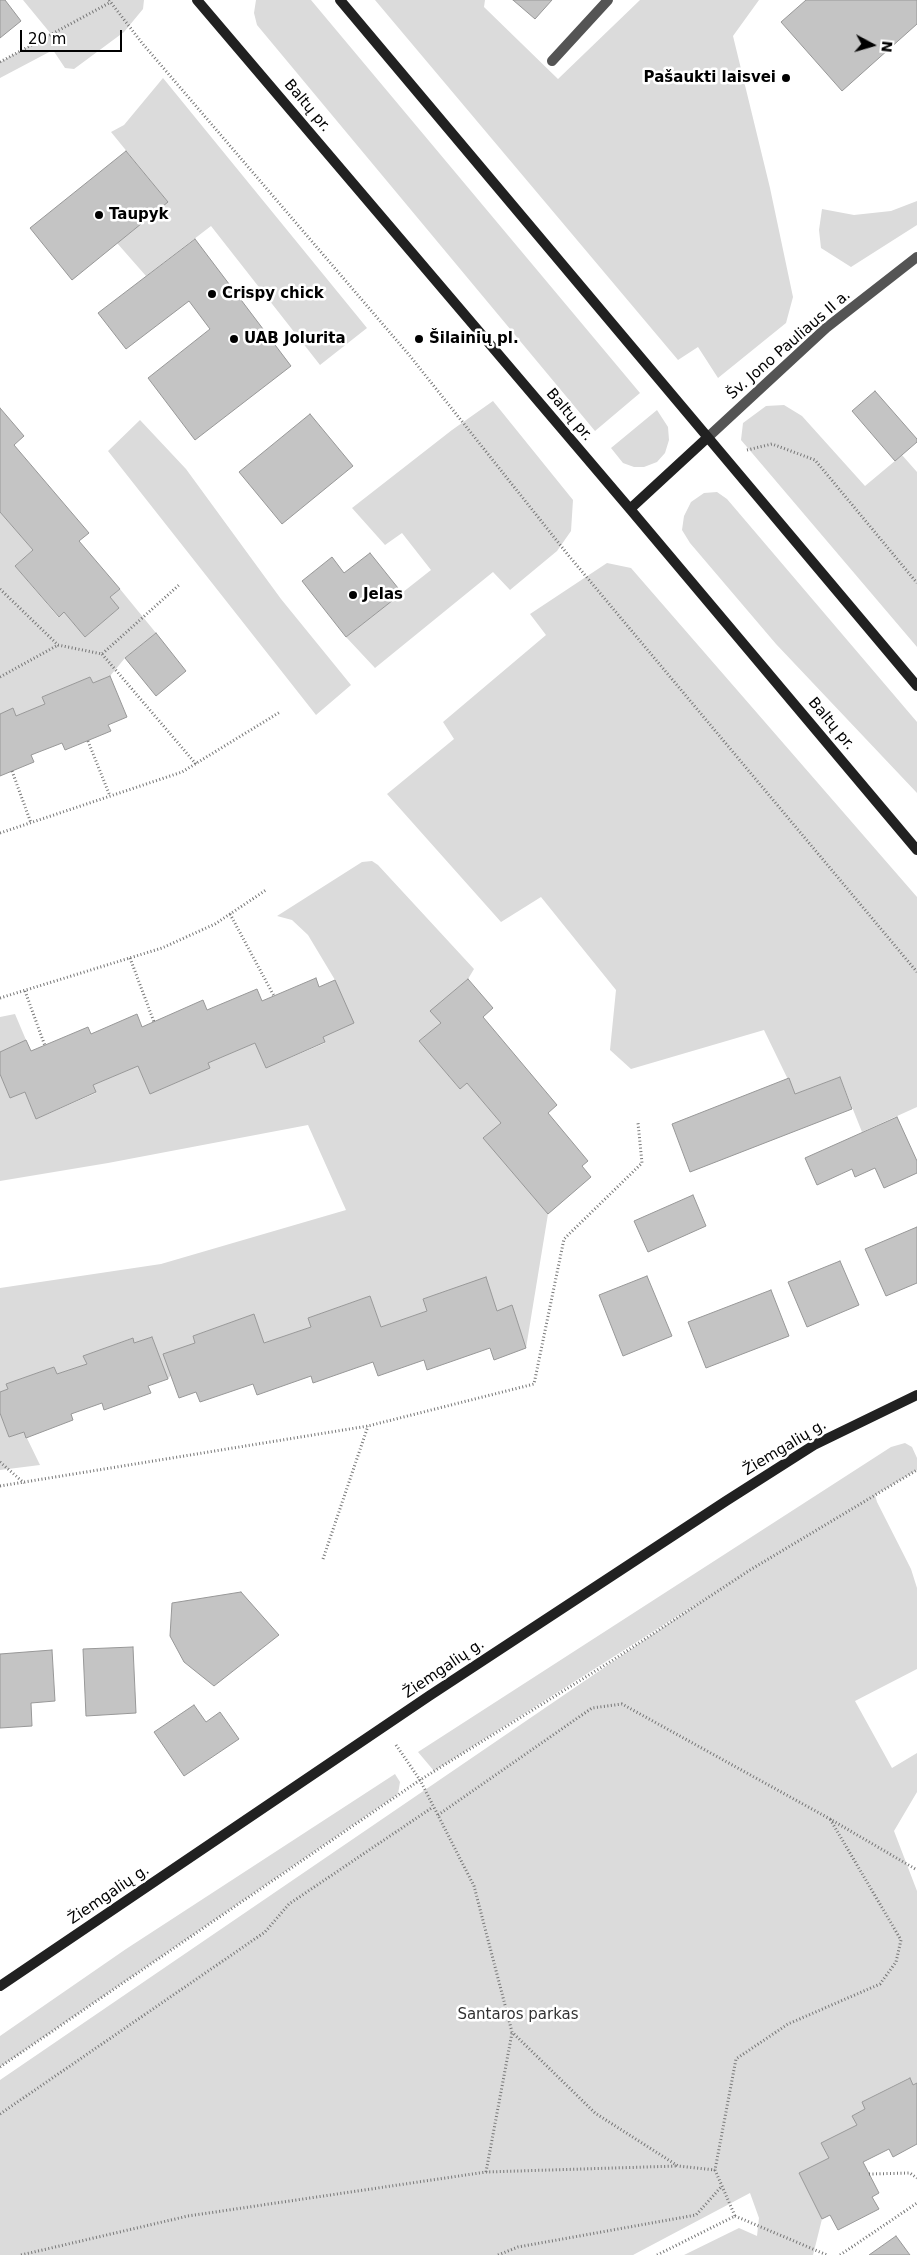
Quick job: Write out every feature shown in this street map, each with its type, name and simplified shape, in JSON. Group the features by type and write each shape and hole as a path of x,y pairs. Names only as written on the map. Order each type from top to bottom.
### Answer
{"main road":[{"path":"340,0 917,686"},
{"name":"Baltų pr.","path":"203,2 917,850"},
{"path":"630,509 707,438"},
{"name":"Žiemgalių g.","path":"0,1986 429,1696 814,1445 917,1395"}],"street":[{"path":"552,61 608,0"},
{"name":"Šv. Jono Pauliaus II a.","path":"707,438 826,328 917,257"}],"path":[{"path":"0,62 110,1 142,44 410,356 569,556 917,972"},
{"path":"723,457 772,444 814,460 917,583"},
{"path":"102,654 179,585"},
{"path":"0,589 58,645 102,654 196,764"},
{"path":"0,677 58,645"},
{"path":"0,833 182,772 280,712"},
{"path":"88,741 110,796"},
{"path":"12,771 31,823"},
{"path":"0,998 162,948 215,924 266,890"},
{"path":"230,914 274,996"},
{"path":"130,958 154,1022"},
{"path":"25,991 45,1046"},
{"path":"0,1486 368,1426 534,1384 564,1239 642,1163 638,1123"},
{"path":"323,1559 368,1426"},
{"path":"0,1462 24,1482"},
{"path":"0,2067 420,1780 614,1660 750,1570 917,1470"},
{"path":"438,1815 592,1708 622,1704 830,1819 917,1870"},
{"path":"384,1728 420,1780 474,1886 512,2032 486,2172"},
{"path":"0,2114 265,1932 289,1904 433,1807"},
{"path":"826,2255 735,2216 715,2170 736,2059 788,2024 880,1984 896,1962 901,1940 830,1819"},
{"path":"512,2032 595,2113 678,2166"},
{"path":"21,2255 188,2216 486,2172 678,2166 715,2170"},
{"path":"870,2174 910,2173 917,2178"},
{"path":"498,2255 518,2247 696,2215 722,2186"},
{"path":"840,2255 917,2203"},
{"path":"657,2255 735,2216"}],"green space":[{"path":"23,0 144,0 143,9 124,32 74,69 65,68 53,50 0,78 0,62 51,34"},
{"path":"256,0 311,0 640,393 595,431 257,25 254,13"},
{"path":"375,0 485,0 484,7 558,79 640,0 759,0 733,36 770,188 793,297 786,323 718,378 698,347 678,360"},
{"path":"163,78 367,328 320,365 211,226 146,276 117,243 168,202 111,132 124,125"},
{"path":"917,201 917,225 851,267 821,248 819,230 822,209 854,215 891,211"},
{"path":"493,401 573,500 571,531 557,551 510,590 493,572 375,668 346,637 431,570 402,533 385,545 352,508 452,430"},
{"path":"784,405 802,416 865,486 902,455 917,472 917,647 741,440 743,423 766,406"},
{"path":"657,410 668,427 669,440 665,453 657,462 644,467 634,467 623,463 611,448"},
{"path":"140,420 186,469 281,599 351,685 316,715 108,451"},
{"path":"717,492 727,499 917,722 917,793 776,644 690,543 682,530 684,516 691,502 704,493"},
{"path":"0,512 33,550 15,566 58,617 64,612 85,637 119,608 110,597 120,589 156,633 125,658 110,676 93,683 90,677 42,697 45,704 16,716 13,708 0,714"},
{"path":"607,563 631,568 917,897 917,1107 862,1132 840,1077 795,1094 764,1030 631,1069 610,1050 616,990 541,897 501,922 387,794 454,739 443,722 546,635 530,614"},
{"path":"372,861 378,865 474,969 468,979 431,1011 441,1023 419,1041 460,1089 467,1083 501,1123 484,1138 548,1214 526,1348 512,1306 497,1311 486,1278 423,1299 427,1311 381,1327 370,1296 308,1318 311,1327 264,1343 254,1314 193,1336 195,1343 168,1379 152,1337 134,1343 132,1338 84,1356 87,1364 57,1374 54,1367 6,1384 8,1389 0,1392 0,1288 161,1264 346,1210 308,1125 108,1163 0,1181 0,1074 10,1098 25,1092 36,1119 96,1093 93,1085 138,1066 150,1094 210,1068 208,1063 255,1043 266,1068 325,1043 323,1037 353,1023 335,980 308,935 292,920 277,916 362,862"},
{"path":"15,1014 26,1040 0,1052 0,1017"},
{"path":"0,1413 9,1437 24,1432 40,1465 0,1470"},
{"name":"Santaros parkas","path":"905,1443 912,1447 917,1458 917,1470 875,1495 911,1569 917,1588 917,1669 855,1701 892,1768 917,1753 917,1792 894,1831 917,1891 917,2083 913,2085 909,2078 862,2102 865,2109 852,2116 857,2125 821,2143 829,2158 799,2173 822,2219 813,2255 684,2255 739,2228 757,2236 759,2218 750,2193 633,2255 0,2255 0,2080 709,1596 434,1771 418,1752 891,1447"},
{"path":"395,1774 400,1782 398,1794 0,2067 0,2036 126,1949"}],"building":[{"path":"0,0 5,0 21,21 0,38"},
{"path":"513,0 552,0 535,19"},
{"path":"806,0 917,0 917,24 842,91 781,22"},
{"name":"Taupyk","path":"126,151 168,202 72,280 30,228"},
{"name":"UAB Jolurita","path":"195,239 291,366 195,440 148,378 210,329 189,301 126,349 98,313"},
{"path":"875,391 917,439 917,442 895,461 852,411"},
{"path":"0,408 24,436 14,445 89,533 79,541 120,589 110,597 119,608 85,637 64,612 59,617 15,566 33,550 0,512"},
{"path":"310,414 353,466 282,524 239,472"},
{"path":"370,553 402,593 346,637 302,581 332,557 344,573"},
{"path":"156,633 186,671 156,696 125,658"},
{"path":"110,676 127,717 108,725 111,731 65,750 62,743 31,755 34,762 0,776 0,714 13,708 16,716 45,704 42,697 90,677 93,683"},
{"path":"316,978 319,987 335,980 354,1023 323,1037 325,1042 266,1068 255,1043 208,1063 210,1068 150,1094 138,1066 93,1085 96,1092 36,1119 25,1092 10,1098 0,1074 0,1052 26,1040 31,1051 88,1027 91,1034 137,1014 142,1027 203,1000 207,1010 257,989 262,1001"},
{"path":"468,979 493,1008 483,1017 557,1105 548,1113 588,1161 582,1166 591,1177 548,1214 483,1138 501,1123 467,1083 460,1089 419,1041 441,1023 430,1011"},
{"path":"840,1077 852,1109 690,1172 672,1124 789,1078 795,1094"},
{"path":"897,1117 917,1161 917,1173 884,1188 875,1168 855,1177 852,1169 817,1185 805,1158"},
{"path":"693,1195 706,1226 648,1252 634,1221"},
{"path":"917,1227 917,1283 886,1296 865,1249"},
{"path":"840,1261 859,1305 807,1327 788,1282"},
{"path":"647,1276 672,1336 623,1356 599,1295"},
{"path":"486,1277 497,1311 512,1305 526,1348 494,1360 490,1348 427,1370 424,1360 378,1376 373,1362 313,1383 311,1376 257,1395 253,1384 200,1402 196,1392 179,1398 163,1354 195,1343 193,1336 254,1314 264,1343 311,1327 308,1318 370,1296 381,1327 427,1311 423,1299"},
{"path":"771,1290 789,1336 706,1368 688,1322"},
{"path":"152,1337 168,1379 148,1386 151,1393 104,1410 102,1403 71,1414 73,1420 26,1438 24,1432 9,1437 0,1413 0,1392 8,1389 6,1384 54,1367 57,1374 87,1364 83,1356 133,1338 134,1343"},
{"path":"241,1592 279,1635 214,1686 184,1662 170,1636 172,1603"},
{"path":"133,1647 136,1713 86,1716 83,1649"},
{"path":"52,1650 55,1701 31,1703 32,1726 0,1728 0,1654"},
{"path":"194,1705 206,1722 220,1712 239,1739 184,1776 154,1732"},
{"path":"910,2078 913,2085 917,2083 917,2144 893,2157 889,2149 863,2162 879,2193 872,2197 879,2209 838,2230 830,2215 822,2219 799,2173 829,2158 821,2143 857,2125 852,2116 865,2109 862,2102"},
{"path":"896,2236 910,2255 869,2255"}],"place":[{"name":"Pašaukti laisvei","path":"786,78"},
{"name":"Taupyk","path":"99,215"},
{"name":"Crispy chick","path":"212,294"},
{"name":"UAB Jolurita","path":"234,339"},
{"name":"Šilainių pl.","path":"419,339"},
{"name":"Jelas","path":"353,595"}]}
